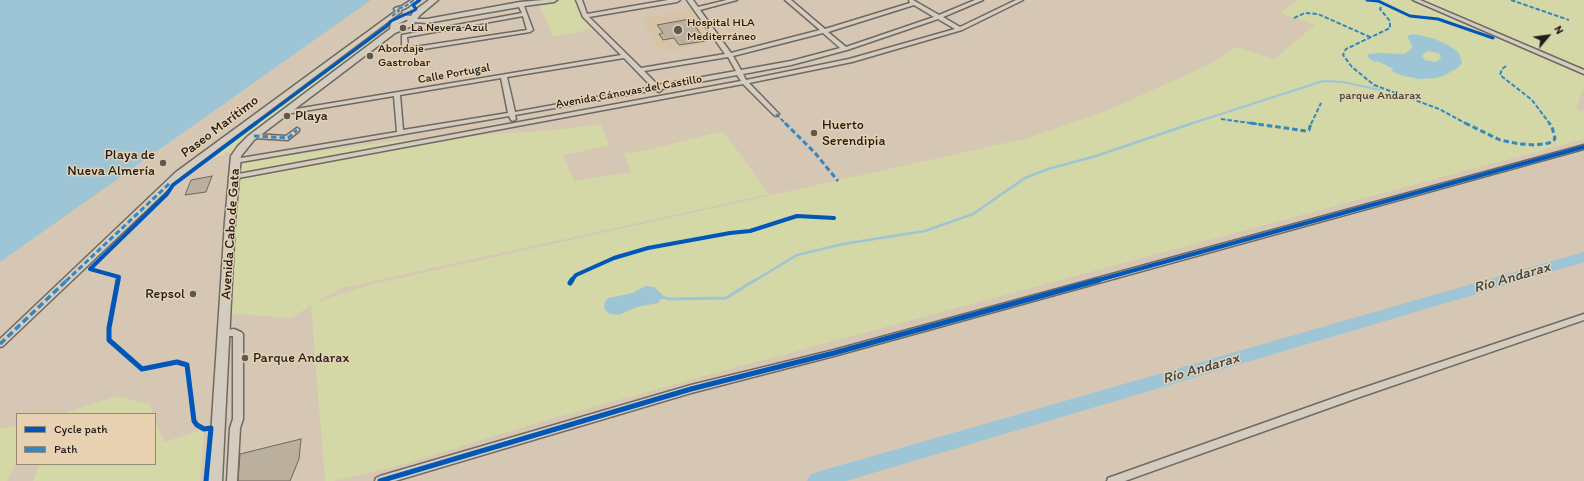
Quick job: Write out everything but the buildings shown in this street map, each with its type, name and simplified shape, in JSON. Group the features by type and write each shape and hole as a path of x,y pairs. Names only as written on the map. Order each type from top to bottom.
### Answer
{"main road":[{"path":"414,17 434,0"},
{"name":"Avenida Cabo de Gata","path":"216,481 233,177 235,160 239,150 254,136 400,25 414,17"}],"street":[{"name":"Paseo Marítimo","path":"0,344 179,174 399,11 397,10 398,9 414,0"},
{"path":"400,25 520,4 554,0"},
{"path":"579,0 585,16 657,87 664,98"},
{"path":"585,16 677,0"},
{"path":"690,0 741,72 745,83 776,114"},
{"path":"696,9 734,0"},
{"path":"788,0 845,49"},
{"path":"908,0 960,29"},
{"path":"235,160 512,114 791,63 845,49 939,17 980,0"},
{"name":"Avenida Cánovas del Castillo","path":"233,177 514,124 745,83 850,61 960,29 1020,0"},
{"path":"1416,0 1584,72"},
{"path":"640,70 729,54 824,31 914,3"},
{"path":"520,4 524,14 530,30 528,31 405,50 404,36 524,14"},
{"path":"414,17 427,21"},
{"name":"Calle Portugal","path":"286,112 397,95 626,56"},
{"path":"504,77 514,124"},
{"path":"397,95 400,133"},
{"path":"254,136 288,138 297,130"},
{"path":"380,481 691,389 834,353 1584,147"},
{"path":"1112,481 1354,395 1584,317"},
{"path":"224,333 234,332 238,334 238,419 235,428 232,481"}],"shaded area":[{"name":"Hospital HLA Mediterráneo","path":"692,8 716,41 673,50 659,50 642,19"}],"green space":[{"path":"576,0 581,14 592,29 553,37 539,4"},
{"name":"parque Andarax","path":"1299,0 1409,0 1584,74 1584,86 1576,109 1584,112 1584,139 704,376 540,422 394,467 333,481 325,481 311,305 292,318 231,314 240,162 395,141 554,130 601,124 609,146 563,155 574,181 631,172 624,153 643,151 723,131 769,194 342,288 314,304 342,293 377,283 1028,138 1111,109 1210,64 1233,48 1239,48 1274,59 1315,25 1280,13"},
{"path":"1418,0 1584,0 1584,71"},
{"path":"382,32 367,44 368,46 295,100 282,105"},
{"path":"280,106 286,107 245,137 231,152 225,152 223,156 212,157"},
{"path":"117,396 149,404 153,413 65,413"},
{"path":"156,422 164,442 204,429 200,481 33,481 40,465 156,465"},
{"path":"16,425 16,462 7,481 0,481 0,429"}],"water":[{"path":"0,0 371,0 0,262"},
{"path":"1414,34 1435,39 1450,46 1459,53 1462,62 1459,67 1445,75 1436,78 1420,79 1404,76 1391,71 1394,69 1377,61 1374,62 1368,57 1367,55 1369,54 1378,53 1405,54 1412,48 1407,36","holes":["1427,51 1439,53 1441,58 1436,62 1425,60 1422,56"]},
{"path":"646,286 654,287 662,294 662,297 658,303 637,307 619,315 610,314 606,311 604,307 605,301 609,298 632,293"}],"waterway":[{"path":"1191,124 1323,81 1343,82 1380,90"},
{"path":"754,281 797,255 843,244 925,231 973,214 1025,178 1048,169 1096,156 1191,124"},
{"path":"282,155 327,148"},
{"name":"Río Andarax","path":"817,481 1584,257"},
{"path":"662,297 669,299 726,298 755,280"}],"marked path":[{"path":"392,16 399,11 397,9 404,7 414,0"},
{"path":"1511,0 1569,20"},
{"path":"1381,7 1380,9 1390,21 1390,28 1346,49 1343,55 1352,67 1367,80 1374,85 1439,109 1485,134 1500,140 1520,144 1536,145 1549,143 1554,140 1555,138 1552,127 1540,109 1532,100 1500,75 1502,69 1506,66"},
{"path":"1294,18 1305,13 1318,14 1370,37"},
{"path":"1221,119 1306,131 1309,130 1315,113 1321,103"},
{"path":"776,114 815,153 838,181"},
{"path":"254,136 288,138 297,130"},
{"path":"0,344 170,183"}],"cycle path":[{"path":"206,481 211,428 204,429 197,425 194,421 187,365 177,362 142,369 109,340 109,328 119,277 90,269 167,194 173,185 387,26 391,21 415,10 416,9 413,5 420,0"},
{"path":"1367,0 1378,1 1410,16 1438,19 1493,38"},
{"path":"380,481 691,389 834,353 1584,147"},
{"path":"570,283 576,275 614,258 648,248 730,233 750,231 797,216 834,218"}],"place":[{"name":"La Nevera Azul","path":"403,28"},
{"name":"Hospital HLA Mediterráneo","path":"678,30"},
{"name":"Abordaje Gastrobar","path":"370,56"},
{"name":"Playa","path":"287,116"},
{"name":"Huerto Serendipia","path":"814,133"},
{"name":"Playa de Nueva Almería","path":"163,163"},
{"name":"Repsol","path":"193,294"},
{"name":"Parque Andarax","path":"245,358"}]}
